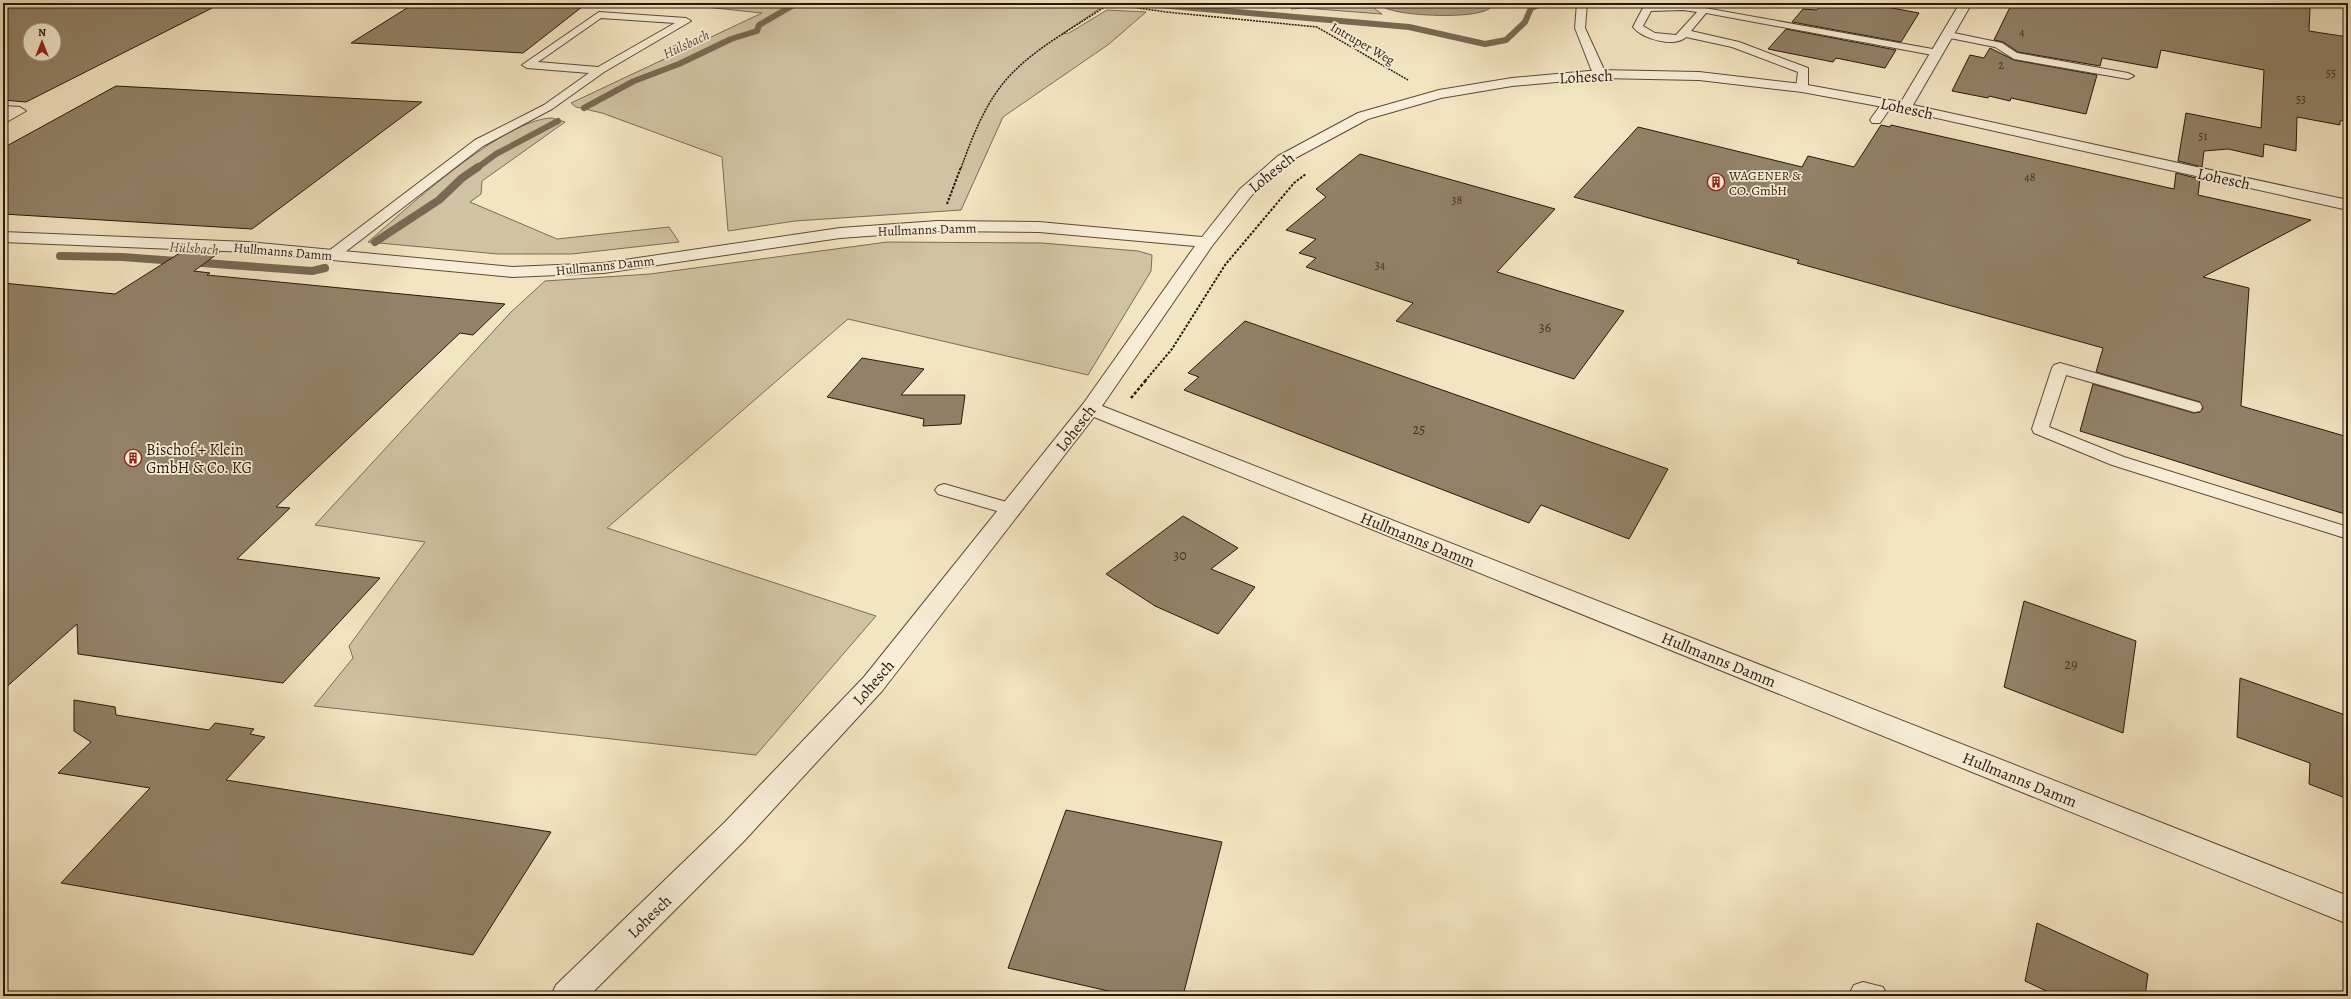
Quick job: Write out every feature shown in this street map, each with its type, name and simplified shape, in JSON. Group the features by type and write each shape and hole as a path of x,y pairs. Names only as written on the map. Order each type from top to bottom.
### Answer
{"street":[{"path":"1906,107 1949,35 1966,3"},
{"name":"Lohesch","path":"567,996 736,831 873,684 1090,408 1206,242 1246,192 1283,159 1363,116 1439,94 1512,82 1600,74 1699,76 1802,88 1906,107 2139,160 2348,205"},
{"name":"Hullmanns Damm","path":"3,237 145,241 248,247 505,272 567,271 639,263 840,233 937,226 1039,227 1206,242"},
{"name":"Hullmanns Damm","path":"1090,408 2348,910"}],"lane":[{"path":"1582,3 1580,28 1596,69 1600,74"},
{"path":"1704,10 1680,38 1661,38 1645,34 1638,27 1648,8 1683,7 1704,10 1938,53"},
{"path":"331,256 479,143 548,107 600,70 686,22 599,15 526,65 600,70"},
{"path":"1684,33 1735,44 1804,70 1802,88"},
{"path":"1949,35 1998,45 2014,56 2128,76"},
{"path":"1876,120 1887,104"},
{"path":"3,110 20,111 3,120"},
{"path":"2194,407 2060,368 2040,429 2118,461 2348,533"},
{"path":"944,490 1012,509"},
{"path":"1861,996 1863,994 1874,996"}],"path":[{"name":"Intruper Weg","path":"1104,3 1317,27 1330,33 1412,82"},
{"path":"937,226 993,95 1006,79 1020,67 1109,4"},
{"path":"1114,418 1172,349 1225,265 1294,183 1307,174"}],"shaded area":[{"path":"668,3 1102,5 1099,9 1062,34 1069,33 1107,10 1146,12 1109,44 1003,117 961,210 795,221 728,231 722,157 602,113 576,107 571,103 762,13"},
{"path":"1200,3 1284,3 1275,8"},
{"path":"1295,3 1373,3 1375,9 1382,14 1304,8 1291,9"},
{"path":"1385,3 1424,5 1497,3 1489,9 1472,14 1433,15 1394,11 1385,8"},
{"path":"552,118 565,122 482,181 481,194 470,202 557,239 669,227 679,242 572,254 498,254 368,242 430,189 482,149 508,133 532,122"},
{"path":"887,242 1042,243 1138,251 1152,255 1151,271 1088,375 848,319 607,528 876,616 756,755 314,706 353,658 349,646 425,542 315,525 511,312 545,281 650,274"}],"building":[{"path":"3,3 222,3 26,102 3,100"},
{"path":"415,3 587,3 523,53 351,43"},
{"path":"1822,3 1865,3 1919,13 1901,42 1792,22 1803,9 1817,10"},
{"path":"2012,3 2289,3 2310,7 2309,31 2348,37 2348,120 2340,121 2340,125 2297,117 2296,151 2264,144 2263,157 2228,149 2204,151 2202,167 2178,161 2186,113 2261,128 2264,70 2161,50 2157,68 2102,58 2100,66 2018,52 2003,42 1994,40"},
{"path":"1786,29 1896,50 1885,68 1836,58 1833,62 1768,49"},
{"path":"1990,48 2014,60 2097,75 2086,114 2011,98 2010,101 1989,96 1988,98 1952,91 1970,55 1984,58"},
{"path":"116,86 422,102 252,229 3,214 3,148"},
{"path":"1881,125 1890,127 1891,125 2174,189 2176,173 2200,179 2198,195 2311,220 2203,277 2249,288 2241,406 2348,437 2348,515 2080,431 2093,384 2194,413 2200,412 2203,408 2200,402 2096,372 2103,348 1797,263 1799,260 1574,197 1638,127 1802,167 1808,156 1854,167"},
{"path":"1360,154 1555,209 1497,272 1624,311 1574,379 1396,321 1413,303 1306,267 1316,258 1299,253 1316,239 1286,230 1326,197 1316,189"},
{"name":"Bischof + Klein GmbH & Co. KG","path":"183,251 220,252 194,271 210,273 207,275 505,304 473,335 460,333 276,507 290,508 237,559 380,578 283,683 78,654 77,624 3,690 3,283 115,294"},
{"path":"1245,321 1668,469 1629,539 1541,505 1529,523 1184,390 1199,377 1188,373"},
{"path":"862,358 924,369 901,395 965,395 961,424 923,426 924,419 827,397"},
{"path":"1183,516 1238,548 1211,569 1255,587 1218,634 1155,606 1106,574"},
{"path":"2024,601 2136,641 2123,733 2004,687"},
{"path":"2240,678 2348,716 2348,799 2309,784 2310,763 2237,737"},
{"path":"74,700 115,707 116,715 209,730 215,723 254,729 250,734 265,737 226,780 551,832 473,955 61,883 150,788 58,773 91,742 74,731"},
{"path":"1066,810 1222,842 1183,996 1130,996 1008,968"},
{"path":"2037,923 2148,974 2145,996 2057,996 2025,981"}],"waterway":[{"name":"Hülsbach","path":"584,108 634,81 679,64 731,39 757,31 759,25 797,3"},
{"path":"1136,3 1409,27 1485,44 1506,40 1525,22 1531,8 1544,3"},
{"name":"Hülsbach","path":"477,168 496,154 558,121"},
{"name":"Hülsbach","path":"375,242 439,200 462,178 478,167"},
{"name":"Hülsbach","path":"60,256 122,257 312,271 325,268"}],"place":[{"name":"WAGENER & CO. GmbH","path":"1716,182"},
{"name":"Bischof + Klein GmbH & Co. KG","path":"133,458"}]}
